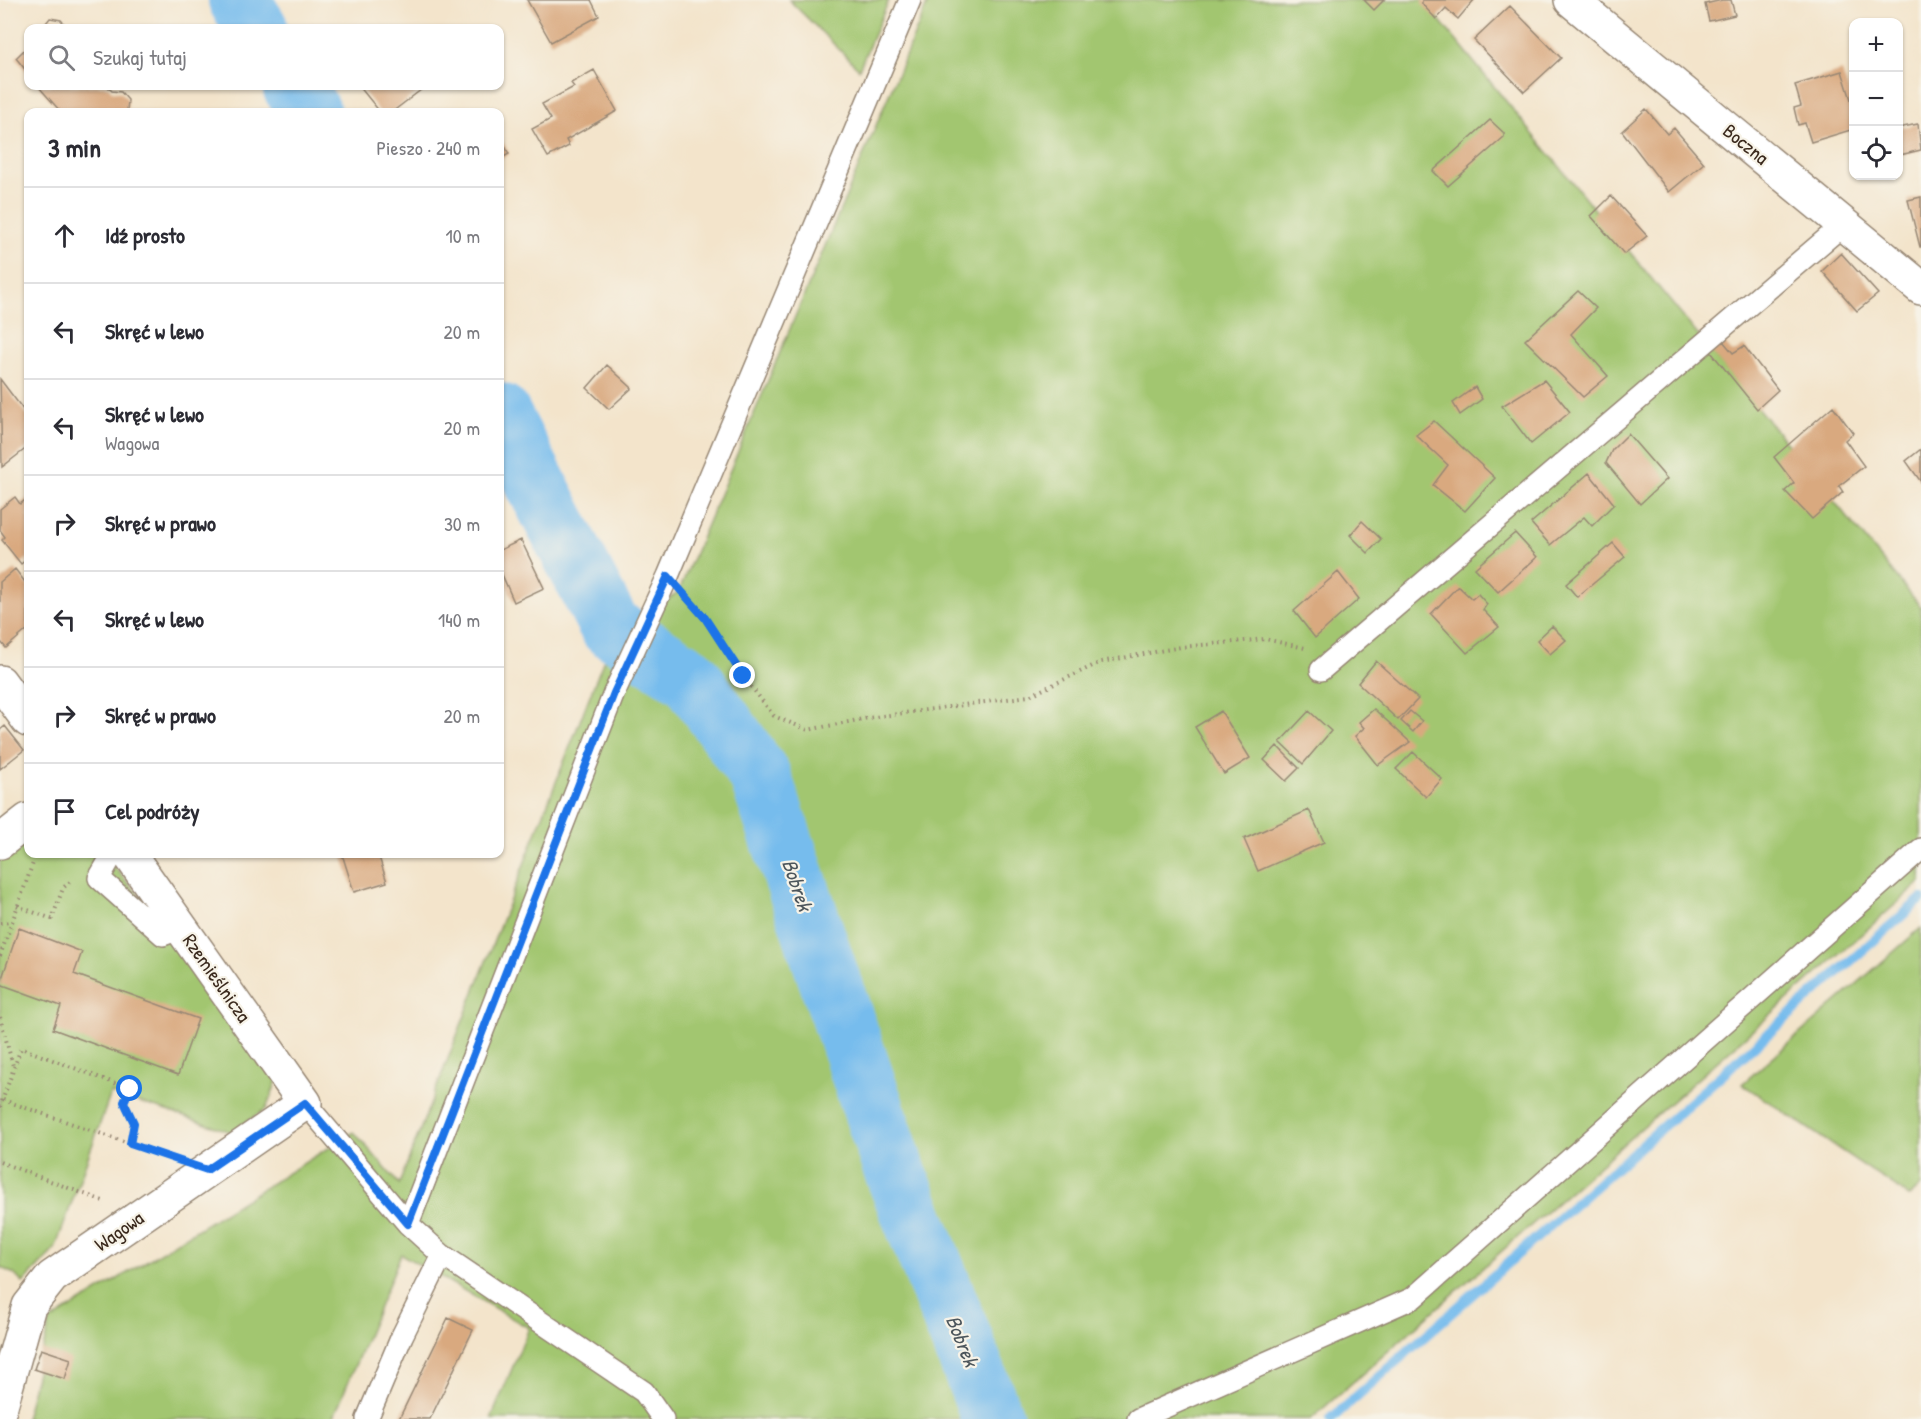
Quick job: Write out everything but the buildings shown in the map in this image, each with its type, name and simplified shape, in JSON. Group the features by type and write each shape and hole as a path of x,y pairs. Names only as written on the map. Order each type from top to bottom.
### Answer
{"street":[{"name":"Boczna","path":"1572,0 1921,288"},
{"path":"0,682 24,715"},
{"path":"0,842 24,823"},
{"name":"Rzemieślnicza","path":"132,858 305,1103"},
{"name":"Wagowa","path":"0,1409 29,1306 52,1276 305,1103"}],"lane":[{"path":"408,1224 614,693 668,576 910,0"},
{"path":"1321,670 1844,224"},
{"path":"1138,1419 1413,1298 1921,849"},
{"path":"111,858 99,878 163,935 182,928"},
{"path":"305,1103 408,1224 442,1255 644,1392 663,1419"},
{"path":"367,1419 402,1336 442,1255"}],"path":[{"path":"668,576 705,618 743,676 774,716 808,730 868,718 1029,696 1101,662 1181,647 1265,639 1338,654"},
{"path":"0,956 35,858"},
{"path":"17,906 52,919 63,888 74,878 99,878"},
{"path":"0,923 12,922"},
{"path":"0,1017 14,1067"},
{"path":"0,1107 21,1048 130,1089 124,1102 134,1123 130,1144"},
{"path":"3,1100 207,1170"},
{"path":"0,1162 142,1215"}],"green space":[{"path":"789,0 889,0 859,69"},
{"path":"929,0 1423,0 1921,607 1921,882 1311,1419 491,1419 529,1328 401,1254 333,1419 25,1419 50,1321 354,1132 399,1184 610,644 679,591"},
{"path":"24,842 24,858 106,858 161,921 279,1075 266,1109 231,1132 111,1093 55,1249 23,1283 14,1274 0,1267 0,861"},
{"path":"1921,928 1921,1186 1909,1196 1742,1084"}],"waterway":[{"name":"Bobrek","path":"239,0 254,24"},
{"name":"Bobrek","path":"296,90 307,108"},
{"name":"Bobrek","path":"504,422 610,627 691,678 760,776 893,1166 993,1419"},
{"path":"1331,1419 1921,899"}],"route":[{"path":"130,1089 124,1102 134,1123 130,1144 207,1170 305,1103 408,1224 614,693 668,576 705,618 743,676"}]}
